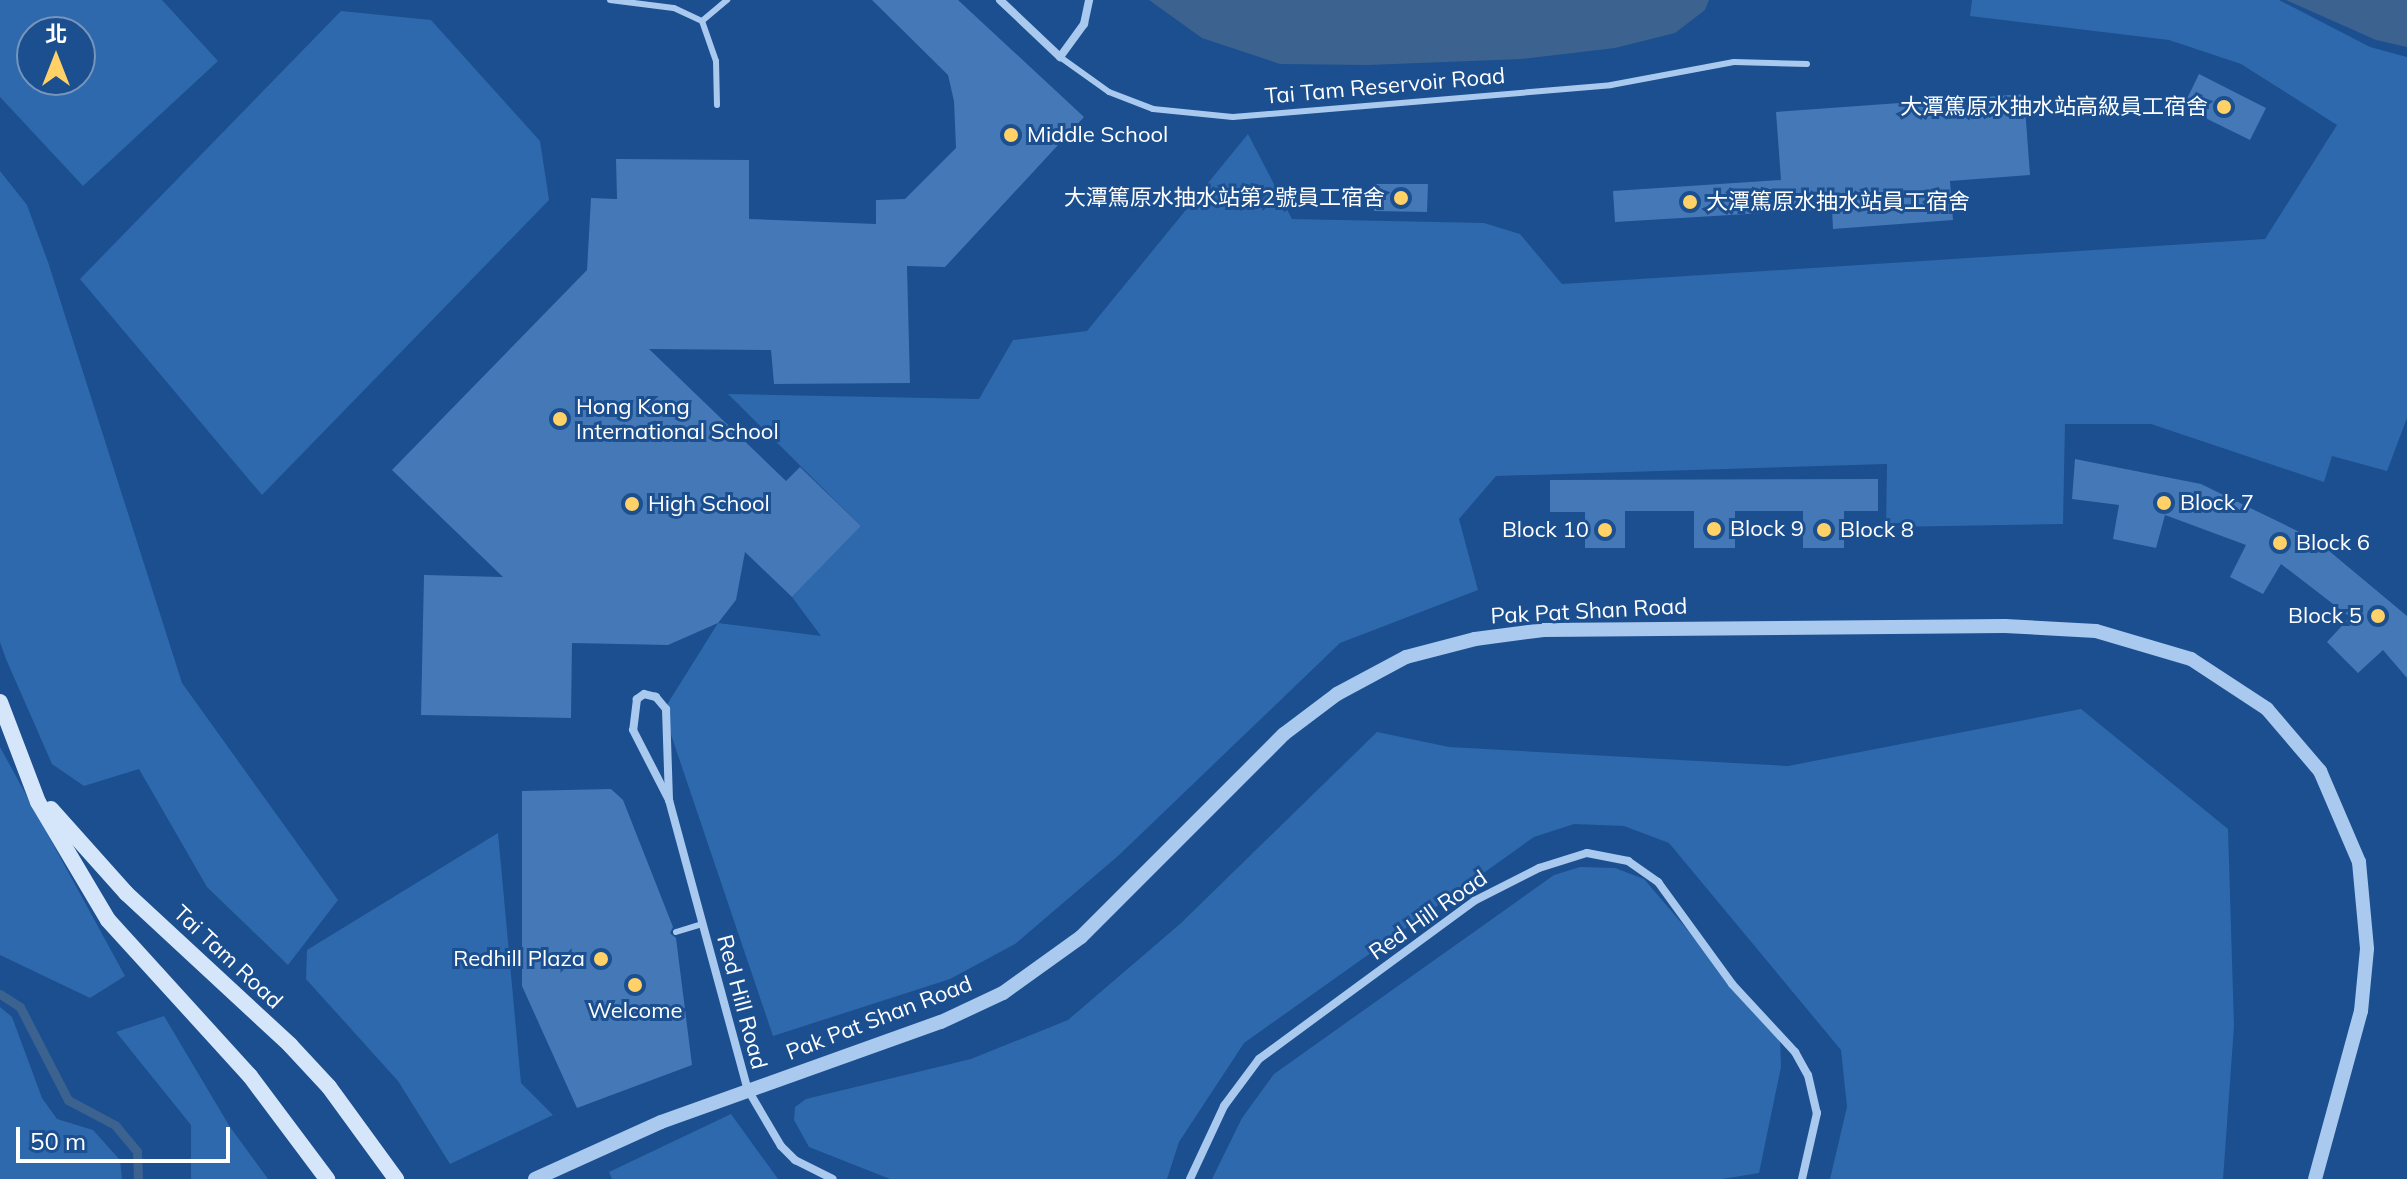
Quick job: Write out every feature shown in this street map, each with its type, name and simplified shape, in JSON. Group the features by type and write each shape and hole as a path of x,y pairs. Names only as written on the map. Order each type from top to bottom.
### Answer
{"main road":[{"name":"Tai Tam Road","path":"0,702 25,772 61,844 108,920 275,1105 327,1179"},
{"name":"Tai Tam Road","path":"25,772 68,831 126,893 329,1087 396,1179"}],"street":[{"name":"Tai Tam Reservoir Road","path":"1000,0 1060,57"},
{"path":"1060,57 1084,24 1089,0"},
{"name":"Pak Pat Shan Road","path":"535,1179 552,1175 748,1090 977,1007 1081,937 1237,779 1310,713 1406,657 1475,639 1582,628 2005,626 2096,631 2181,655 2246,692 2306,751 2349,830 2366,904 2366,975 2351,1054 2315,1179"},
{"name":"Red Hill Road","path":"669,800 666,709 656,697 644,694 637,699 633,730 669,800 748,1090 781,1146 795,1160 833,1179"},
{"name":"Red Hill Road","path":"1190,1179 1224,1106 1259,1059 1474,901 1553,863 1587,853 1628,861 1658,882 1732,984 1795,1052 1813,1088 1817,1113 1802,1179"}],"lane":[{"path":"610,0 674,4 702,21 716,61 717,105"},
{"path":"702,21 727,0"},
{"name":"Tai Tam Reservoir Road","path":"1060,57 1109,92 1153,109 1233,117 1611,85 1734,62 1807,64"},
{"path":"676,932 702,924"}],"shaded area":[{"path":"0,0 162,0 218,61 83,186 0,97"},
{"path":"1149,0 1709,0 1705,10 1675,33 1615,48 1522,59 1368,65 1280,64 1202,38"},
{"path":"1972,0 2279,0 2370,47 2407,57 2407,418 2387,471 2332,456 2324,482 2151,424 2065,424 2063,524 1886,527 1887,464 1496,476 1459,519 1478,590 1340,643 1118,856 1015,944 950,979 773,1036 663,711 718,623 821,636 792,597 861,526 728,394 979,399 1013,340 1087,331 1248,134 1292,219 1484,223 1520,234 1562,284 2265,239 2337,125 2241,64 2169,40 1970,16"},
{"path":"2286,0 2407,0 2407,47 2376,40"},
{"path":"341,11 431,20 540,141 549,200 262,495 80,279"},
{"path":"0,171 27,205 48,262 182,683 338,900 288,965 207,887 139,769 84,786 52,764 6,659 0,642"},
{"path":"2081,709 2228,829 2234,1026 2223,1179 1830,1179 1847,1107 1841,1050 1669,843 1624,826 1574,824 1534,837 1244,1043 1179,1142 1167,1179 890,1179 809,1147 794,1120 795,1107 806,1099 971,1059 1068,1020 1180,924 1377,732 1449,747 1788,766"},
{"path":"0,747 125,976 90,998 0,955"},
{"path":"498,833 521,1083 553,1115 450,1164 398,1081 306,979 307,950"},
{"path":"1580,867 1615,868 1644,879 1780,1038 1781,1067 1759,1173 1722,1179 1212,1179 1242,1118 1274,1074 1554,875"},
{"path":"0,1007 12,1017 42,1098 57,1119 93,1130 120,1160 122,1179 0,1179"},
{"path":"164,1016 230,1127 268,1179 191,1179 191,1125 116,1032"},
{"path":"731,1114 778,1179 612,1179 609,1172"}],"building":[{"path":"872,0 958,0 1084,117 945,267 907,266 910,383 774,384 771,350 649,349 786,481 800,467 861,526 792,597 745,552 736,600 718,623 668,645 572,643 571,718 421,715 424,575 503,577 392,470 587,270 591,198 617,199 616,159 749,160 749,219 876,224 876,200 905,199 956,148 954,101 948,75"},
{"name":"大潭篤原水抽水站高級員工宿舍","path":"2199,74 2266,108 2250,140 2183,107"},
{"path":"2024,94 2030,175 1950,181 1953,220 1833,229 1832,209 1615,222 1613,191 1781,180 1776,112"},
{"name":"大潭篤原水抽水站第2號員工宿舍","path":"1375,184 1428,184 1427,212 1374,211"},
{"path":"2075,459 2201,484 2316,540 2407,616 2407,678 2383,650 2358,673 2327,642 2350,617 2281,564 2263,594 2230,577 2246,545 2165,515 2156,548 2113,539 2119,505 2072,499"},
{"path":"1878,479 1878,511 1844,511 1844,548 1803,548 1803,511 1735,511 1735,548 1694,548 1694,511 1625,511 1625,548 1585,548 1585,512 1550,512 1550,480"},
{"name":"Redhill Plaza","path":"611,789 623,800 673,927 670,933 676,938 692,1065 577,1108 522,986 522,791"}],"waterway":[{"path":"0,994 20,1007 68,1100 115,1125 137,1151 138,1179"}],"place":[{"name":"大潭篤原水抽水站高級員工宿舍","path":"2224,107"},
{"name":"Middle School","path":"1011,135"},
{"name":"大潭篤原水抽水站第2號員工宿舍","path":"1401,198"},
{"name":"大潭篤原水抽水站員工宿舍","path":"1690,202"},
{"name":"Hong Kong International School","path":"560,419"},
{"name":"Block 7","path":"2164,503"},
{"name":"High School","path":"632,504"},
{"name":"Block 9","path":"1714,529"},
{"name":"Block 10","path":"1605,530"},
{"name":"Block 8","path":"1824,530"},
{"name":"Block 6","path":"2280,543"},
{"name":"Block 5","path":"2378,616"},
{"name":"Redhill Plaza","path":"601,959"},
{"name":"Welcome","path":"635,985"}]}
